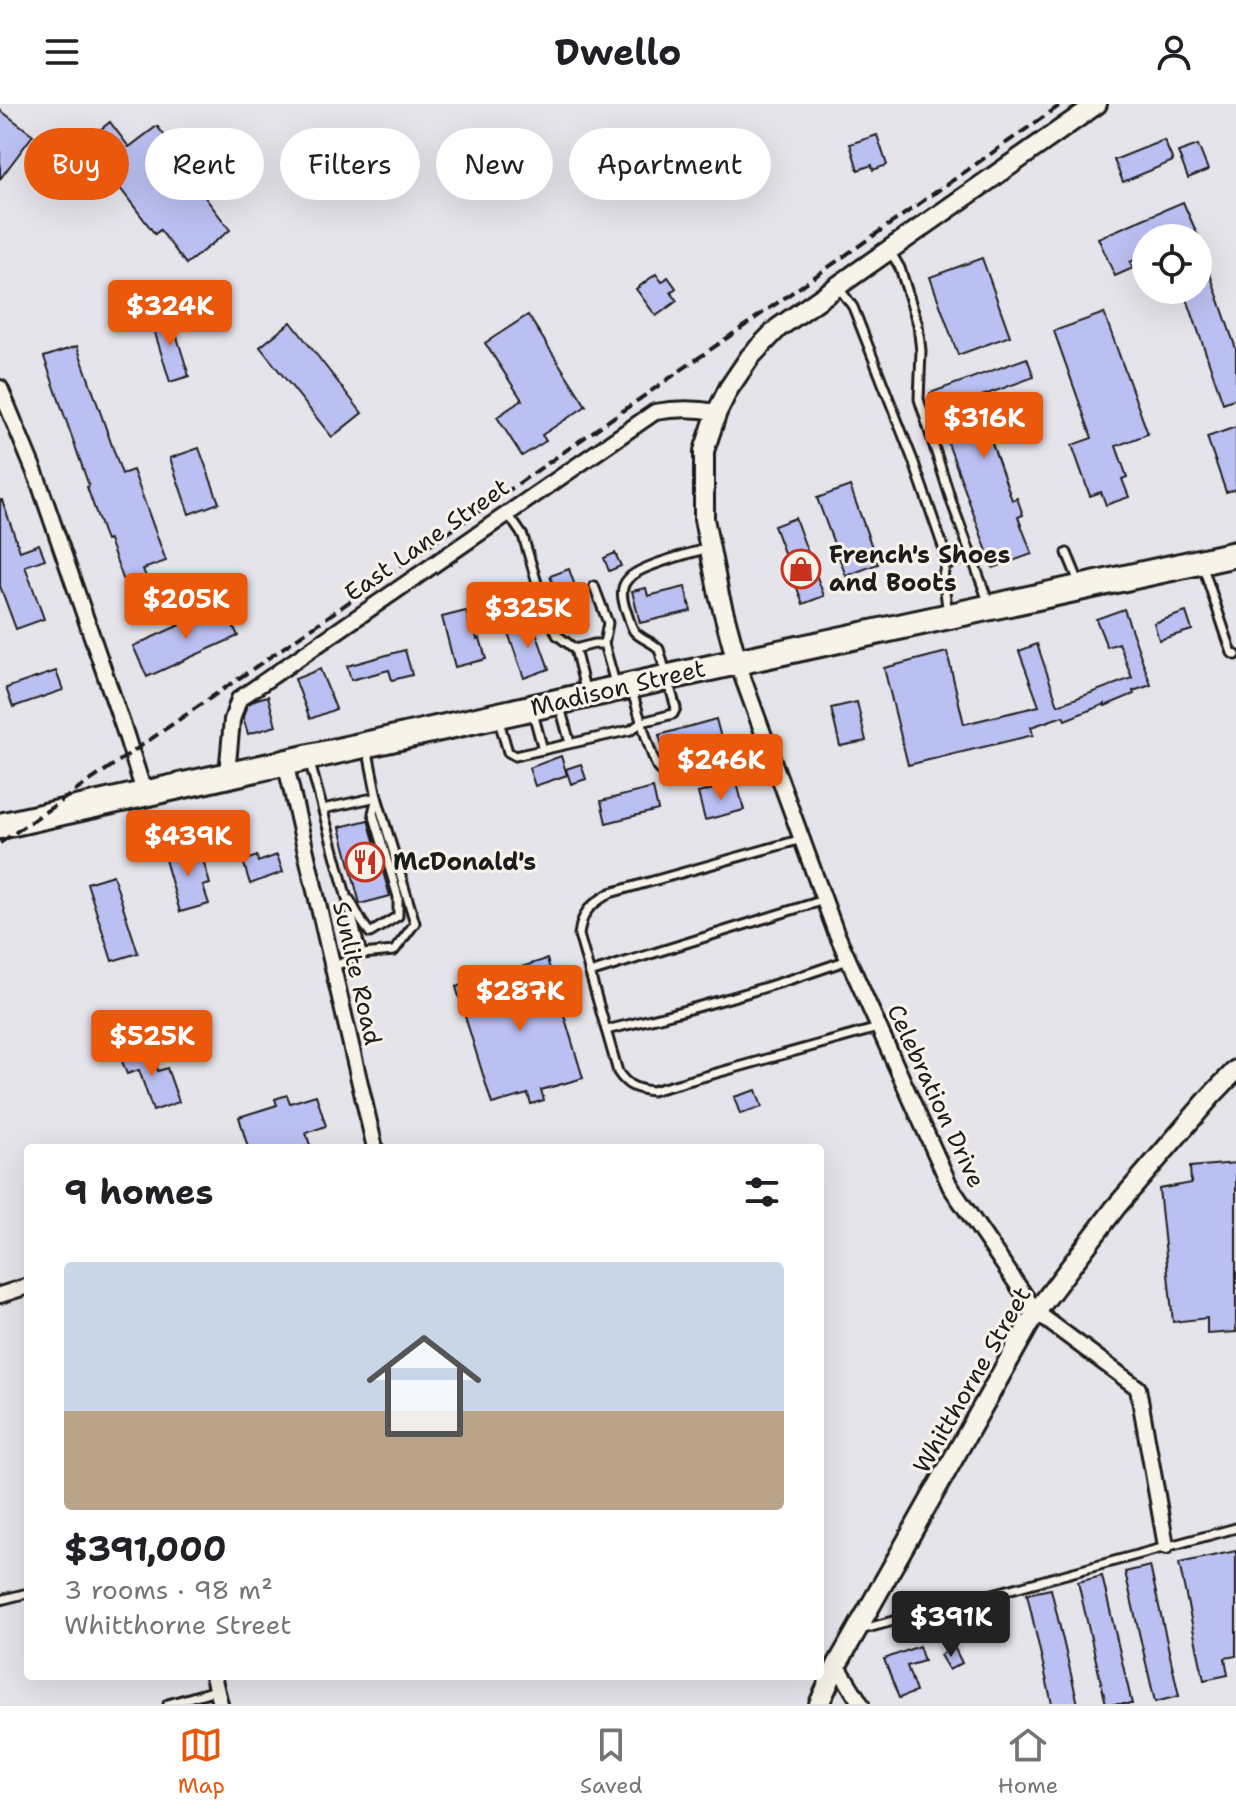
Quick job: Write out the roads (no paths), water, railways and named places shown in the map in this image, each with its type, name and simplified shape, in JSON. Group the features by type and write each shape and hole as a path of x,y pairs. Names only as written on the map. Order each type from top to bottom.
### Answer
{"main road":[{"name":"Madison Street","path":"0,826 1236,554"}],"street":[{"path":"737,662 719,595 704,519 704,451 729,388 750,357 778,328 1097,104"},
{"path":"0,388 38,480 145,795"},
{"name":"East Lane Street","path":"227,774 232,720 239,699 655,412 678,407 717,412"},
{"name":"Celebration Drive","path":"737,662 848,960 950,1186 1036,1312 1138,1388 1166,1546"},
{"name":"Sunlite Road","path":"297,759 333,967 374,1144"},
{"name":"Whitthorne Street","path":"819,1704 837,1665 1036,1312 1115,1208 1236,1070"},
{"path":"0,1295 24,1287"},
{"path":"837,1665 861,1704"}],"lane":[{"path":"889,250 900,268 918,325 921,351 919,399 990,607"},
{"path":"838,286 853,307 943,547 948,616"},
{"path":"508,513 523,536 540,593 557,635 575,649 586,695"},
{"path":"498,715 508,752 515,756 631,730 642,722 673,714 676,708 659,649 634,631 622,592 625,581 633,574 709,548"},
{"path":"1067,553 1081,588"},
{"path":"945,565 972,556"},
{"path":"1201,562 1232,653 1236,655"},
{"path":"594,586 608,623 604,644 642,722 660,771 670,775 707,770 732,763 768,745"},
{"path":"575,649 604,644"},
{"path":"559,701 570,743"},
{"path":"531,708 543,750"},
{"path":"333,967 362,954 394,951 415,923 377,797 367,744"},
{"path":"297,759 323,809 362,954"},
{"path":"323,809 377,797"},
{"path":"344,887 370,933 398,916 398,897 373,813 377,797"},
{"path":"802,839 610,893 593,903 581,919 579,935 618,1072 626,1083 639,1090 652,1091 879,1028"},
{"path":"590,973 824,900"},
{"path":"606,1030 783,982 848,960"},
{"path":"857,1631 1236,1528"},
{"path":"0,1600 24,1594"},
{"path":"168,1704 217,1690"}],"railway":[{"path":"0,843 1062,104"}],"place":[{"name":"French's Shoes and Boots","path":"801,569"},
{"name":"McDonald's","path":"365,862"}]}
